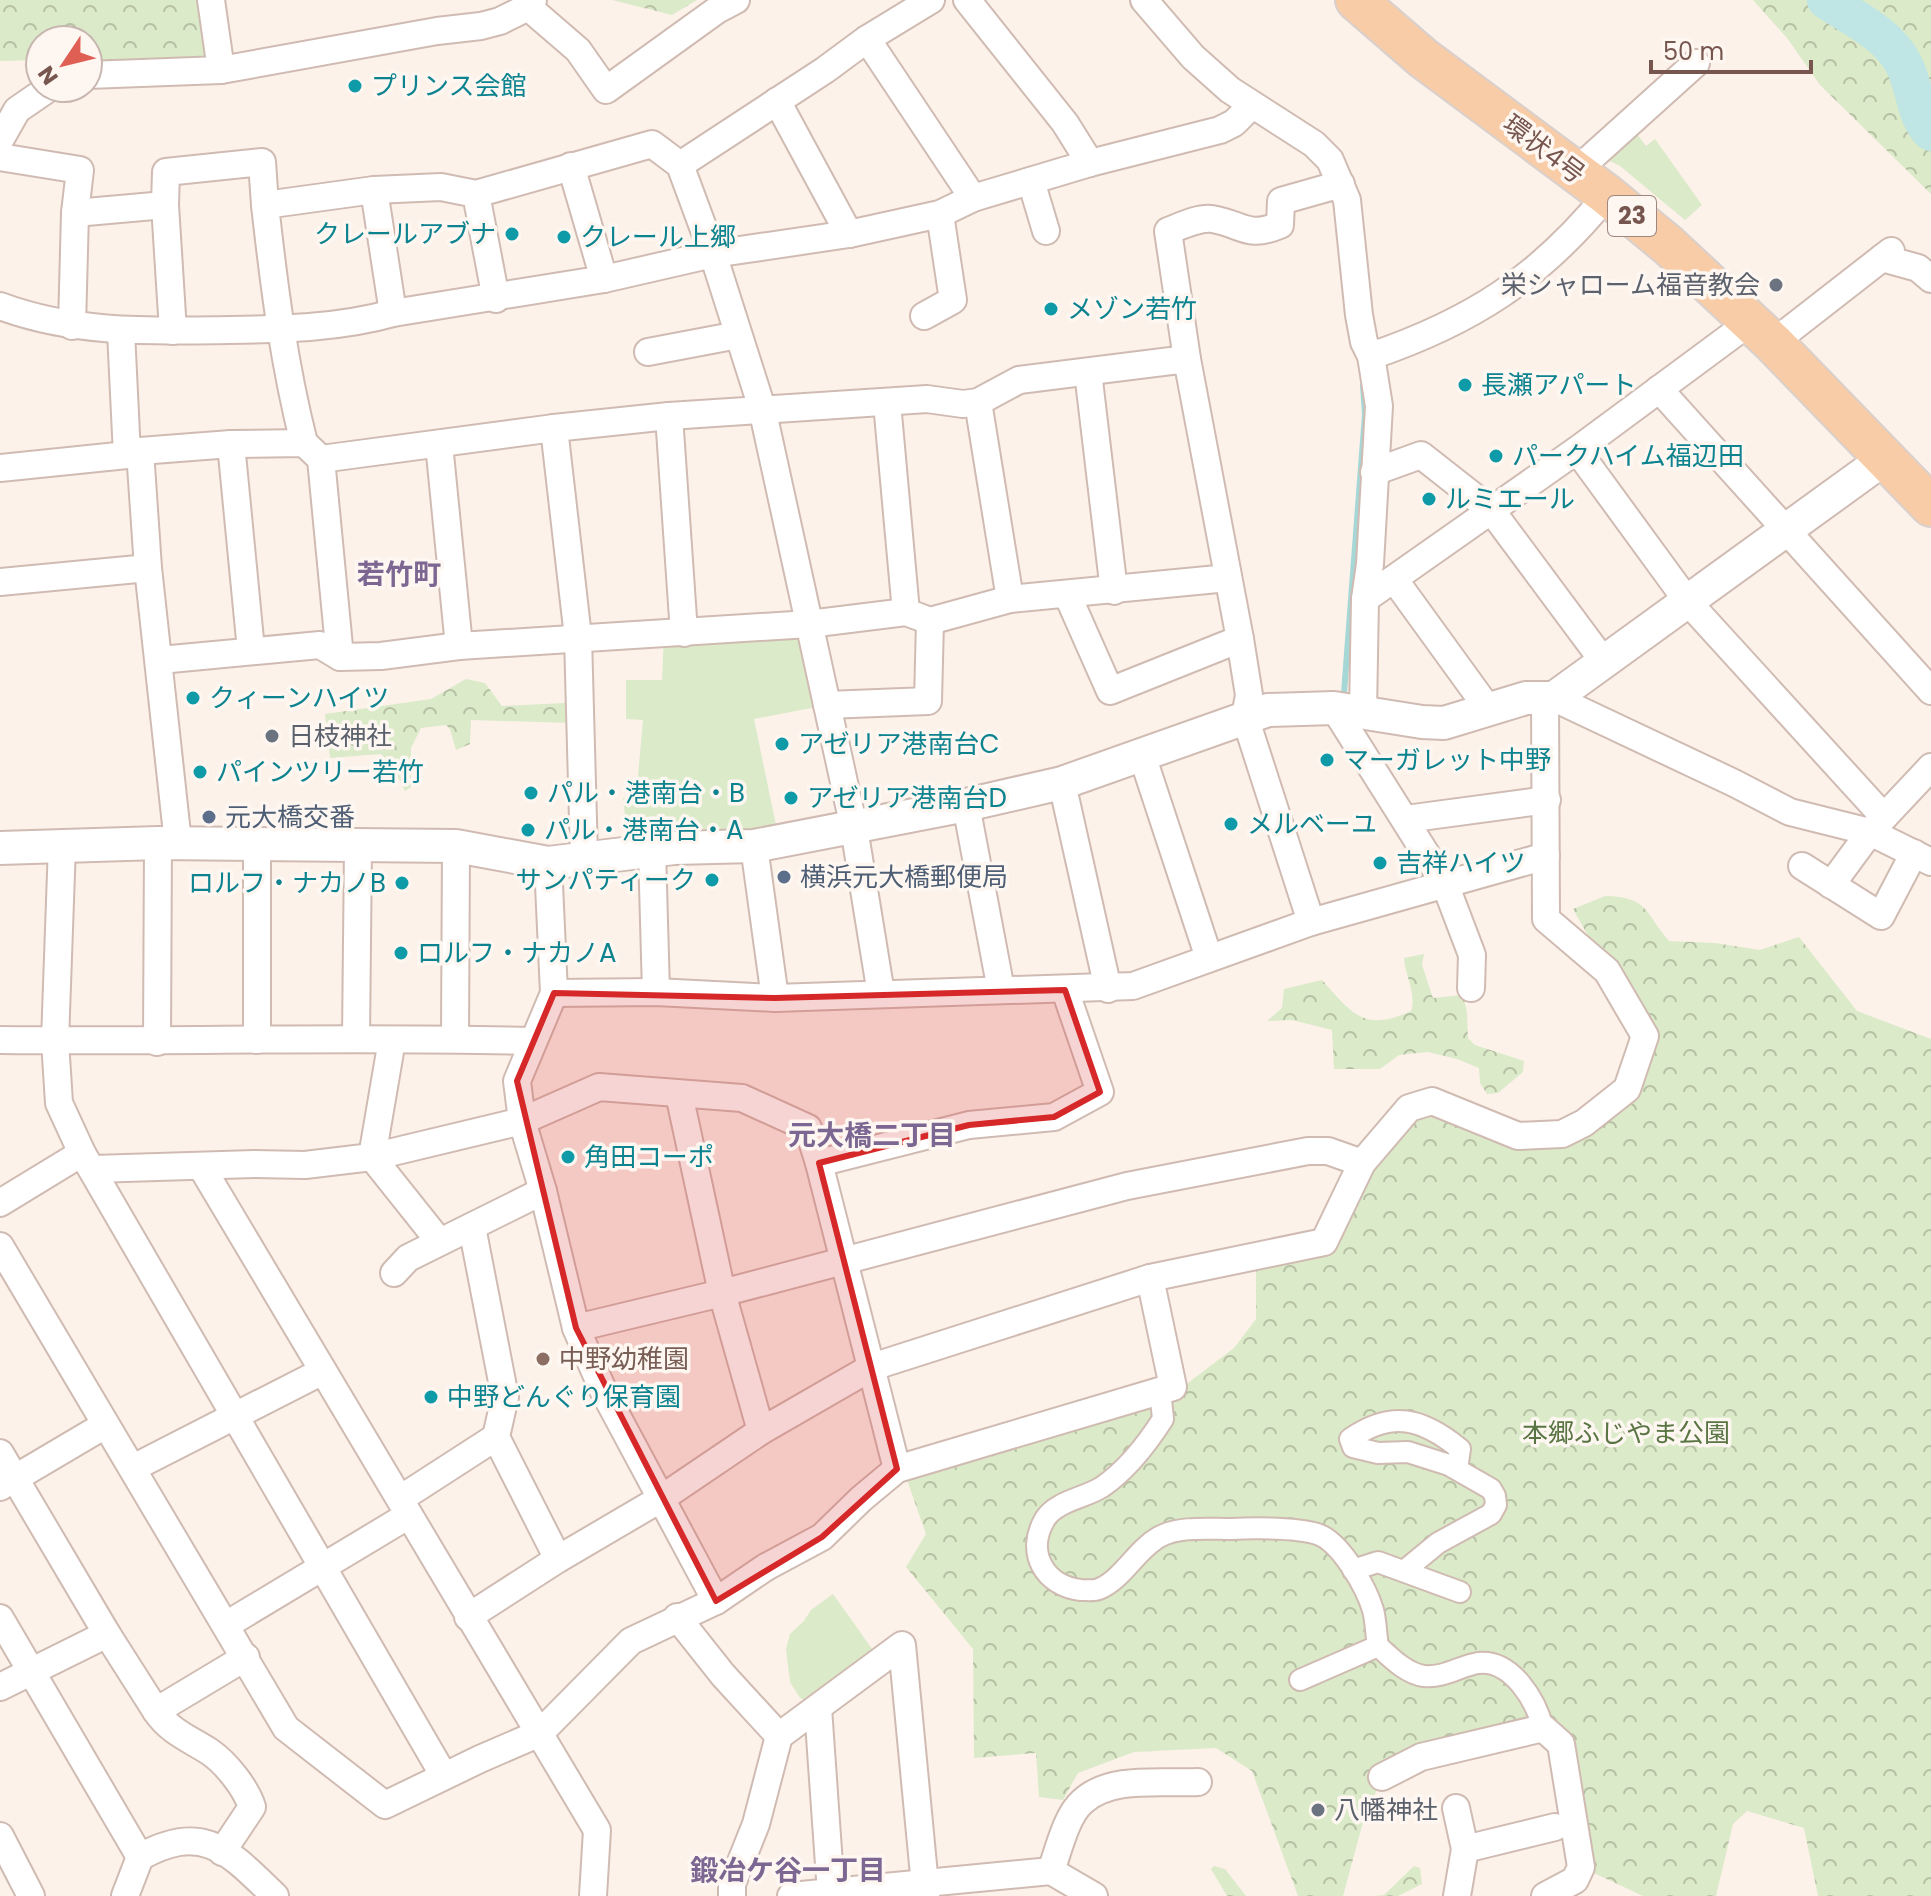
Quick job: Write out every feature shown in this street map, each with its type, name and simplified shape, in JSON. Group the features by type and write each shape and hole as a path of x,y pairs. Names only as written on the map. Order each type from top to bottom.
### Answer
{"main road":[{"name":"環状4号","path":"1356,0 1423,58 1607,195 1668,245 1761,333 1931,506"}],"street":[{"path":"211,0 221,70"},
{"path":"104,74 221,70 437,31 481,26 500,21 530,4 578,50 606,90 717,10 736,0"},
{"path":"680,165 867,39 931,0"},
{"path":"967,0 1065,123 1090,163"},
{"path":"1144,0 1193,57 1230,90 1246,112 1314,144 1330,160 1337,185 1347,200 1359,315 1364,342 1371,356 1379,406 1370,564 1351,710 1406,819 1445,884 1472,955 1471,988"},
{"path":"867,39 973,198"},
{"path":"1575,172 1696,63"},
{"path":"777,101 849,234"},
{"path":"0,140 17,110 26,104"},
{"path":"0,306 28,317 121,332 279,329 365,321 393,313 496,299 604,279 713,254 849,234 940,214 973,198 1090,163 1220,130 1246,112"},
{"path":"265,205 374,190 441,187 476,194 652,144 680,165 713,254 762,408 854,828 881,994"},
{"path":"0,157 80,170 75,213 72,326"},
{"path":"173,331 165,205 166,172 262,162 279,329 289,384 313,451 340,657"},
{"path":"571,166 604,279"},
{"path":"1031,181 1046,231"},
{"path":"1311,922 1245,717 1249,695 1187,359 1168,231 1209,218 1255,233 1267,230 1280,225 1281,201 1337,185"},
{"path":"374,190 393,313"},
{"path":"476,194 496,299"},
{"path":"1371,356 1422,338 1467,316 1519,283 1578,231 1607,195"},
{"path":"75,213 165,205"},
{"path":"924,316 953,300 940,214"},
{"path":"1365,599 1659,389 1761,333 1886,255 1918,268 1931,279"},
{"path":"121,332 160,660 168,843 157,1042"},
{"path":"648,352 738,335"},
{"path":"0,468 231,444 313,451 439,444 554,428 762,408 927,399 963,404 978,402 1019,380 1187,359"},
{"path":"1088,372 1114,591"},
{"path":"1659,389 1931,691"},
{"path":"978,402 1010,599"},
{"path":"827,705 928,701 887,403"},
{"path":"669,416 684,633"},
{"path":"554,428 578,637 584,857"},
{"path":"231,444 251,650"},
{"path":"439,444 459,646"},
{"path":"1577,450 1688,602 1874,828 1919,857 1899,881 1881,916 1802,866"},
{"path":"1374,472 1421,455 1491,510 1604,662"},
{"path":"468,1617 662,1498 761,1431 872,1367 1150,1278 1324,1242 1362,1163 1409,1108 1432,1101 1518,1136 1562,1134 1584,1123 1627,1089 1645,1036 1607,971 1546,919 1548,709 1604,662 1884,459"},
{"path":"0,582 148,568"},
{"path":"160,660 320,645 340,657 381,656 459,646 578,637 918,617 1010,599 1228,578"},
{"path":"1394,579 1489,710"},
{"path":"1067,594 1110,691 1240,639"},
{"path":"0,846 168,843 456,846 548,863 652,850 754,846 854,828 1062,783 1268,710 1351,710 1444,723 1526,698 1708,770 1790,812 1874,828"},
{"path":"1142,755 1209,958"},
{"path":"1831,885 1874,828 1931,767"},
{"path":"1062,783 1108,989"},
{"path":"1406,819 1547,800"},
{"path":"966,805 1001,990"},
{"path":"62,845 55,1041 59,1103 88,1161 444,1776"},
{"path":"257,845 257,1040"},
{"path":"455,1039 456,846"},
{"path":"754,846 775,998"},
{"path":"356,1038 358,847"},
{"path":"652,850 656,992"},
{"path":"554,993 656,992 775,998 1133,986 1311,922 1546,856"},
{"path":"548,863 554,993 517,1081 522,1121 543,1191 576,1328 603,1390 716,1601"},
{"path":"819,1163 969,1125 1054,1117 1100,1092 1065,990"},
{"path":"0,1040 157,1042 356,1038 532,1041"},
{"path":"392,1040 372,1157 439,1241"},
{"path":"0,1203 88,1161 201,1166 305,1165 372,1157 522,1121 599,1087 742,1098 808,1128 897,1469"},
{"path":"679,1094 722,1293 761,1431"},
{"path":"576,1328 722,1293 1127,1186 1308,1151 1328,1151 1362,1163"},
{"path":"201,1166 597,1830 593,1896"},
{"path":"394,1273 408,1258 543,1191"},
{"path":"472,1227 505,1397 496,1437 558,1559"},
{"path":"0,1246 286,1728 385,1805 540,1733 631,1641 716,1601 766,1567 822,1537 897,1469 1173,1387 1150,1278"},
{"path":"133,1468 323,1371"},
{"path":"1160,1390 1163,1419 1132,1461 1105,1485 1088,1495 1068,1501 1045,1517 1037,1540 1037,1558 1044,1572 1054,1582 1069,1588 1097,1590 1159,1537 1179,1530 1261,1528 1319,1535 1338,1548 1353,1570 1373,1609 1378,1646 1397,1664 1422,1676 1439,1675 1480,1663 1508,1670 1538,1708 1543,1728 1561,1744 1581,1867 1575,1880 1545,1896"},
{"path":"1404,1571 1438,1543 1491,1514 1496,1505 1491,1489 1457,1469 1408,1452 1378,1453 1353,1447 1350,1439 1369,1426 1388,1421 1436,1429 1460,1449 1457,1469"},
{"path":"7,1482 105,1425"},
{"path":"226,1625 322,1568 496,1437"},
{"path":"0,1453 7,1482 162,1721 181,1737 212,1753 249,1797 252,1807 222,1852"},
{"path":"1353,1570 1378,1562 1460,1592"},
{"path":"677,1617 723,1675 779,1736"},
{"path":"0,1618 140,1857"},
{"path":"0,1687 107,1634"},
{"path":"732,1896 732,1884 756,1824 779,1736 902,1645 925,1890"},
{"path":"1300,1680 1378,1646"},
{"path":"156,1711 246,1657"},
{"path":"818,1708 831,1893"},
{"path":"1382,1777 1421,1757 1543,1728"},
{"path":"1051,1871 1066,1829 1080,1802 1104,1787 1198,1782"},
{"path":"1456,1808 1465,1849 1457,1896"},
{"path":"1465,1849 1555,1827"},
{"path":"0,1836 31,1896"},
{"path":"125,1896 140,1857 173,1841 191,1839 207,1842 244,1866 275,1896"},
{"path":"791,1896 925,1890 1051,1871 1094,1896"}],"highlighted area":[{"path":"1065,990 1100,1092 1054,1117 969,1125 819,1163 897,1469 822,1537 716,1601 576,1328 517,1081 554,993 775,998"}],"green space":[{"path":"0,0 198,0 205,60 104,60 104,24 24,24 24,60 0,61"},
{"path":"612,0 697,0 672,15"},
{"path":"1753,0 1931,0 1931,194 1820,85 1787,38"},
{"path":"1634,130 1646,146 1655,139 1702,205 1685,220 1620,166 1602,157"},
{"path":"809,624 827,705 754,719 777,830 654,837 651,818 625,816 623,798 636,798 643,720 626,719 626,680 662,680 664,634"},
{"path":"466,679 485,683 502,706 565,703 570,723 471,720 470,744 456,750 446,725 421,728 411,748 411,787 405,791 393,767 381,754 330,758 325,714 431,699"},
{"name":"本郷ふじやま公園","path":"1605,896 1638,903 1669,941 1715,943 1760,950 1799,937 1857,1011 1931,1039 1931,1896 1818,1896 1804,1828 1747,1811 1733,1824 1716,1896 1643,1896 1581,1867 1561,1744 1542,1728 1382,1777 1362,1826 1343,1896 1298,1896 1252,1771 1216,1748 1134,1752 1078,1773 1063,1800 1039,1797 1036,1753 974,1758 973,1649 906,1567 926,1534 906,1477 1184,1386 1234,1348 1256,1319 1256,1256 1324,1241 1409,1108 1518,1136 1609,1103 1645,1036 1573,909"},
{"path":"1424,954 1422,965 1433,998 1463,995 1468,1038 1475,1045 1524,1061 1523,1072 1498,1093 1487,1094 1480,1083 1479,1068 1428,1052 1399,1055 1380,1069 1334,1069 1332,1030 1292,1020 1267,1021 1282,1008 1284,989 1322,980 1351,1010 1370,1020 1395,1017 1411,1011 1413,998 1404,958"},
{"path":"833,1594 880,1660 811,1702 800,1698 790,1682 786,1649 790,1634 811,1610"},
{"path":"1214,1866 1225,1869 1246,1896 1227,1896 1211,1869"},
{"path":"1414,1866 1420,1868 1422,1884 1398,1896 1374,1896 1384,1895"}],"waterway":[{"path":"1826,0 1869,27 1896,53 1907,72 1921,116 1931,132"},
{"path":"1916,103 1931,105"},
{"path":"1347,697 1344,693 1365,414 1363,386"}],"place":[{"name":"プリンス会館","path":"355,86"},
{"name":"クレールアブナ","path":"512,234"},
{"name":"クレール上郷","path":"564,237"},
{"name":"栄シャローム福音教会","path":"1776,285"},
{"name":"メゾン若竹","path":"1051,309"},
{"name":"長瀬アパート","path":"1465,385"},
{"name":"パークハイム福辺田","path":"1496,456"},
{"name":"ルミエール","path":"1429,499"},
{"name":"クィーンハイツ","path":"193,698"},
{"name":"日枝神社","path":"272,736"},
{"name":"アゼリア港南台C","path":"782,744"},
{"name":"マーガレット中野","path":"1327,760"},
{"name":"パインツリー若竹","path":"200,772"},
{"name":"パル・港南台・B","path":"531,793"},
{"name":"アゼリア港南台D","path":"791,798"},
{"name":"元大橋交番","path":"209,817"},
{"name":"メルベーユ","path":"1231,824"},
{"name":"パル・港南台・A","path":"528,830"},
{"name":"吉祥ハイツ","path":"1380,863"},
{"name":"横浜元大橋郵便局","path":"784,877"},
{"name":"サンパティーク","path":"712,880"},
{"name":"ロルフ・ナカノB","path":"402,883"},
{"name":"ロルフ・ナカノA","path":"401,953"},
{"name":"角田コーポ","path":"568,1157"},
{"name":"中野幼稚園","path":"543,1359"},
{"name":"中野どんぐり保育園","path":"431,1397"},
{"name":"八幡神社","path":"1318,1810"}],"district":[{"name":"若竹町","path":"399,574"},
{"name":"元大橋二丁目","path":"872,1135"},
{"name":"鍛冶ケ谷一丁目","path":"788,1870"}]}
